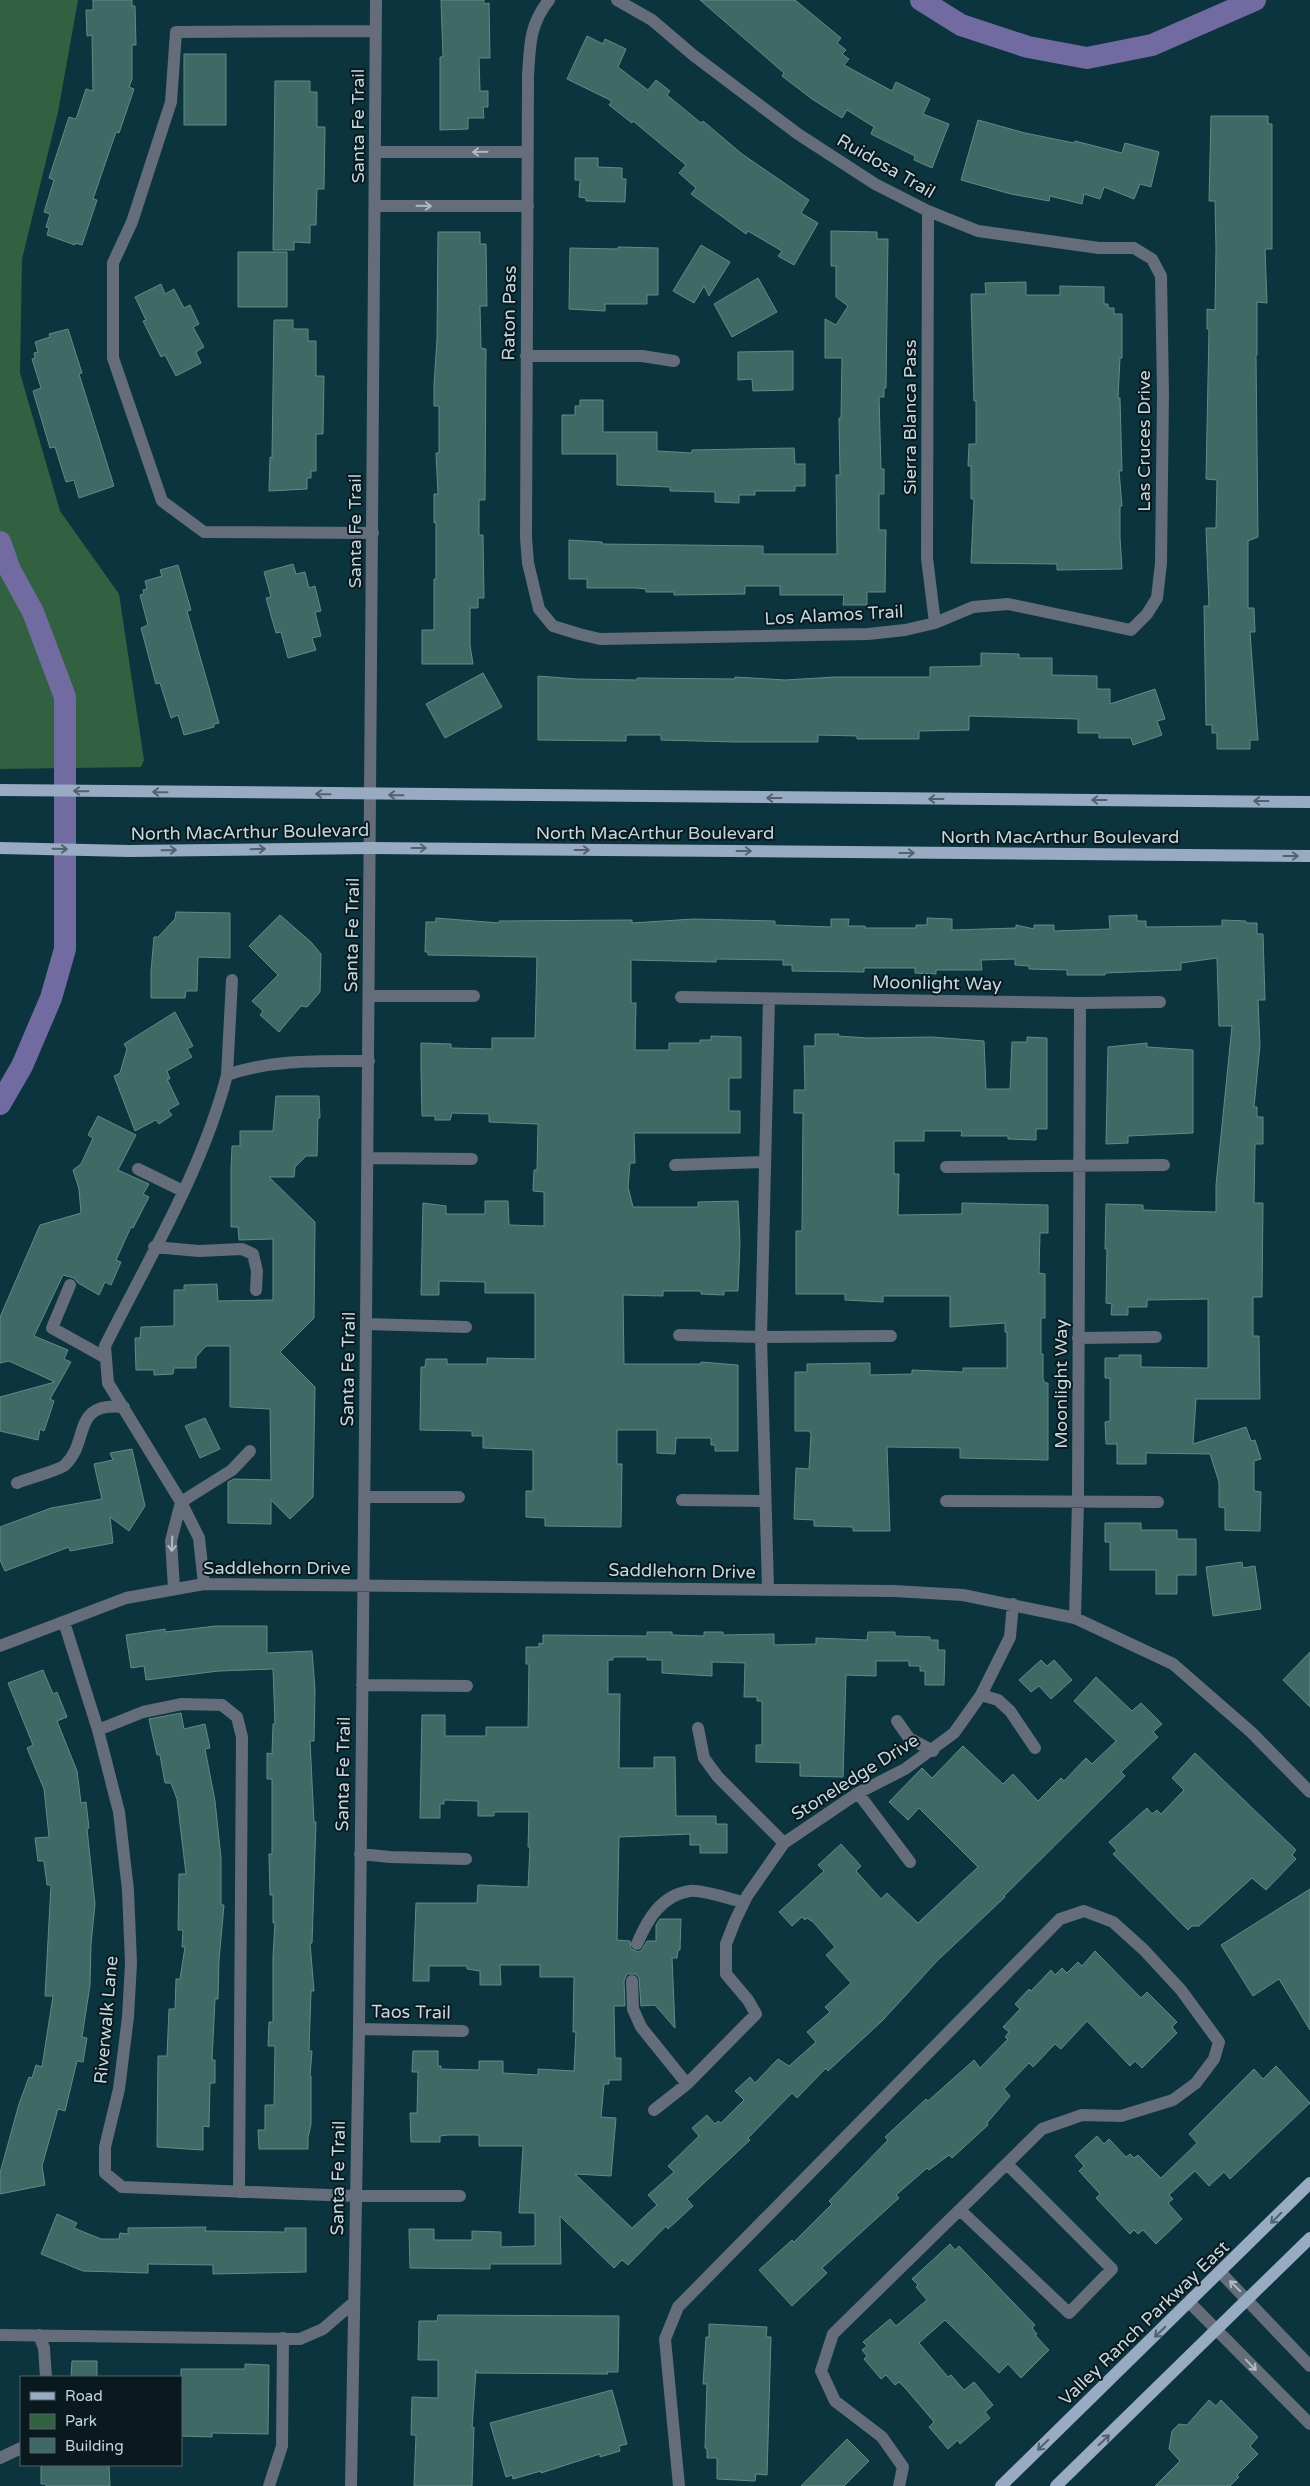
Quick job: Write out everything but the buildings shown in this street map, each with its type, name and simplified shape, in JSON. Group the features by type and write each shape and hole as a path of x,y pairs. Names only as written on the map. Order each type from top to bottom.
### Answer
{"main road":[{"name":"North MacArthur Boulevard","path":"0,790 371,795 1310,802"},
{"name":"North MacArthur Boulevard","path":"6,848 129,851 371,848 1310,856"},
{"name":"Valley Ranch Parkway East","path":"1001,2486 1221,2273 1310,2183"},
{"path":"1056,2486 1310,2238"}],"street":[{"name":"Santa Fe Trail","path":"351,2486 354,2196 359,2028 365,1497 376,0"},
{"name":"Raton Pass","path":"549,0 537,15 531,39 528,76 526,538 528,563 539,609 553,626"},
{"name":"Ruidosa Trail","path":"617,0 652,20 693,55 798,134 875,184 928,211 978,231 1090,247 1134,248 1152,259 1161,276 1161,284"},
{"path":"373,533 204,532 162,501 113,358 113,263 132,222 170,102 176,32 376,31"},
{"path":"375,152 528,152"},
{"path":"375,206 528,206"},
{"name":"Sierra Blanca Pass","path":"928,211 928,558 935,623"},
{"name":"Las Cruces Drive","path":"1157,598 1160,563 1163,394 1161,284"},
{"path":"526,356 642,356 674,361"},
{"name":"Los Alamos Trail","path":"553,626 600,639 868,634 905,630 935,623 973,607 1008,604 1131,630 1147,614 1157,598"},
{"path":"204,1584 199,1538 181,1502 108,1383 105,1346 183,1191 218,1108 227,1075 232,980"},
{"path":"369,996 474,996"},
{"name":"Moonlight Way","path":"681,997 1080,1003 1078,1500 1075,1618"},
{"path":"768,1589 764,1501 761,1338 769,999"},
{"path":"1080,1003 1160,1002"},
{"path":"227,1075 254,1065 308,1060 369,1061"},
{"path":"368,1158 472,1159"},
{"path":"675,1165 764,1162"},
{"path":"946,1167 1080,1168 1164,1165"},
{"path":"138,1169 183,1191"},
{"path":"154,1247 199,1251 242,1250 253,1254 257,1271 256,1290"},
{"path":"70,1285 52,1328 106,1358"},
{"path":"366,1324 466,1327"},
{"path":"679,1335 761,1338 891,1336"},
{"path":"1078,1338 1156,1336"},
{"path":"17,1483 64,1466 72,1456 84,1424 93,1411 108,1405 124,1407"},
{"path":"174,1588 171,1541 181,1502 232,1470 250,1451"},
{"path":"365,1497 459,1497"},
{"path":"682,1500 764,1501"},
{"path":"946,1501 1078,1500 1158,1502"},
{"name":"Saddlehorn Drive","path":"0,1646 126,1598 204,1584 768,1589 963,1595 1075,1618 1173,1664 1251,1732 1310,1792"},
{"name":"Stoneledge Drive","path":"654,2110 687,2084 756,2014 748,2000 726,1974 726,1944 744,1902 784,1843 858,1792 905,1769 932,1751 954,1732 981,1695 1010,1637 1013,1604"},
{"name":"Riverwalk Lane","path":"64,1622 98,1730 119,1812 128,1890 130,1962 122,2062 119,2089 105,2147 105,2173 122,2187 354,2196 460,2196"},
{"path":"362,1685 467,1686"},
{"path":"981,1695 998,1700 1010,1712 1035,1748"},
{"path":"98,1730 143,1712 182,1704 222,1705 237,1718 242,1737 239,2192"},
{"path":"898,1721 908,1738 932,1751"},
{"path":"698,1728 704,1758 718,1776 784,1843"},
{"path":"858,1792 910,1862"},
{"path":"360,1854 390,1857 466,1858"},
{"path":"637,1944 654,1910 671,1898 691,1890 744,1902"},
{"path":"679,2486 668,2391 665,2339 678,2307 1060,1919 1084,1911 1113,1922 1144,1950 1181,1990 1219,2042 1214,2059 1196,2083 1173,2100 1121,2116 1082,2115 1042,2130 833,2334 821,2371 835,2401 882,2438 903,2467 899,2486"},
{"path":"632,1981 633,2009 641,2027 687,2084"},
{"name":"Taos Trail","path":"359,2028 463,2031"},
{"path":"960,2210 1069,2313 1112,2269 1007,2164"},
{"path":"1221,2273 1310,2366"},
{"path":"0,2335 300,2339 323,2329 353,2303"},
{"path":"1190,2303 1310,2424"},
{"path":"39,2335 44,2348 46,2376"},
{"path":"269,2486 282,2446 284,2338"},
{"path":"0,2458 20,2448"}],"green space":[{"path":"0,0 78,0 58,112 22,259 20,373 60,511 119,594 144,760 141,767 0,769"}],"waterway":[{"path":"921,0 961,25 1028,47 1087,58 1152,45 1255,0"},
{"path":"0,542 10,570 33,612 65,697 65,949 51,998 22,1066 0,1104"}]}
